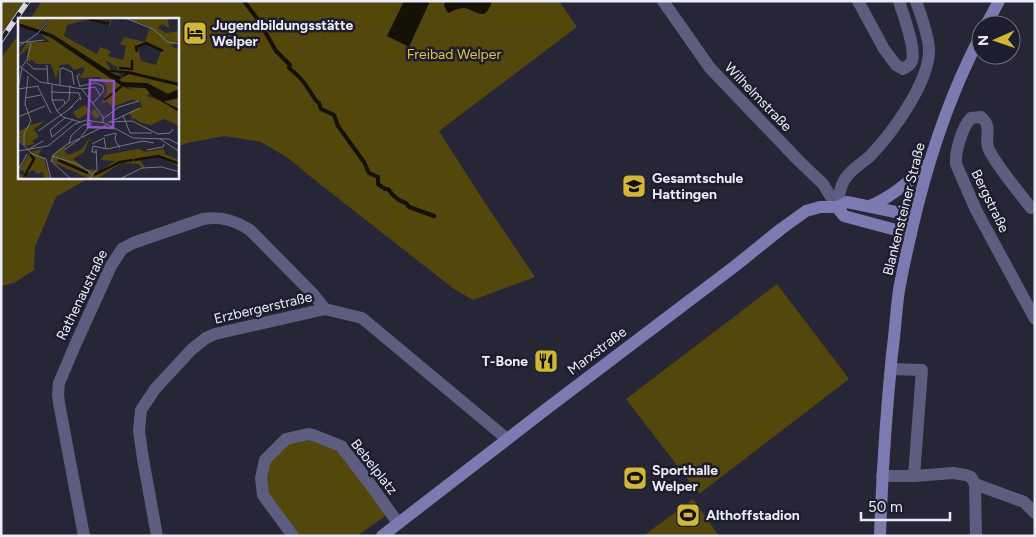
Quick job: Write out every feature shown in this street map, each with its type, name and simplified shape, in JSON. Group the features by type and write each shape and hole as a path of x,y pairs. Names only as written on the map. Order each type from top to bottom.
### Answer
{"street":[{"name":"Wilhelmstraße","path":"663,1 710,68 823,184 838,207"},
{"path":"858,1 884,49 896,65 903,69 910,65 913,53 899,1"},
{"path":"911,234 844,216 838,207 845,178 870,156 884,140 910,102 923,78 928,64 929,48 916,1"},
{"path":"991,15 999,1"},
{"name":"Blankensteiner Straße","path":"880,536 882,476 899,292 928,164 948,106 971,57"},
{"name":"Bergstraße","path":"1031,208 988,148 988,126 986,121 982,117 971,118 965,127 957,151 956,164 976,210 1035,319"},
{"path":"870,206 902,188 928,164"},
{"name":"Marxstraße","path":"382,536 812,208 838,207 846,202 915,216"},
{"name":"Rathenaustraße","path":"84,536 59,403 58,388 99,292 111,266 122,249 133,243 203,219 221,218 232,220 250,230 325,309"},
{"name":"Erzbergerstraße","path":"157,536 139,431 141,410 155,389 192,349 206,338 226,331 325,309 362,318 507,439"},
{"path":"891,369 922,370 914,476"},
{"name":"Bebelplatz","path":"293,536 263,495 261,478 265,460 286,439 308,434 341,446 398,523"},
{"path":"882,476 953,473 966,475 971,478 975,484 976,536"},
{"path":"975,484 1030,499 1035,513"}],"green space":[{"path":"1,1 25,1 1,34"},
{"name":"Freibad Welper","path":"42,1 559,1 577,27 439,131 535,277 473,300 454,289 288,158 261,142 224,136 187,143 179,147 179,18 31,18"},
{"path":"18,35 18,179 87,179 56,197 35,247 34,270 14,283 1,286 1,58"},
{"path":"777,284 849,379 699,494 626,399"},
{"path":"312,437 340,450 388,514 357,536 296,536 265,493 269,462 286,443"},
{"name":"Althoffstadion","path":"693,499 719,536 644,536 650,531"}],"shaded area":[{"path":"404,1 430,1 409,47 387,36"},
{"path":"445,1 492,1 487,12 480,14 464,8 448,13 444,6"}],"waterway":[{"path":"244,1 259,21 276,51 305,84 319,103 321,109 334,115 338,126 364,162 369,173 378,177 378,184 388,189 396,198 406,203 409,207 434,216"}],"railway":[{"path":"1,40 28,1"}],"place":[{"name":"Jugendbildungsstätte Welper","path":"195,33"},
{"name":"Gesamtschule Hattingen","path":"634,186"},
{"name":"T-Bone","path":"546,361"},
{"name":"Sporthalle Welper","path":"635,478"},
{"name":"Althoffstadion","path":"688,515"}]}
